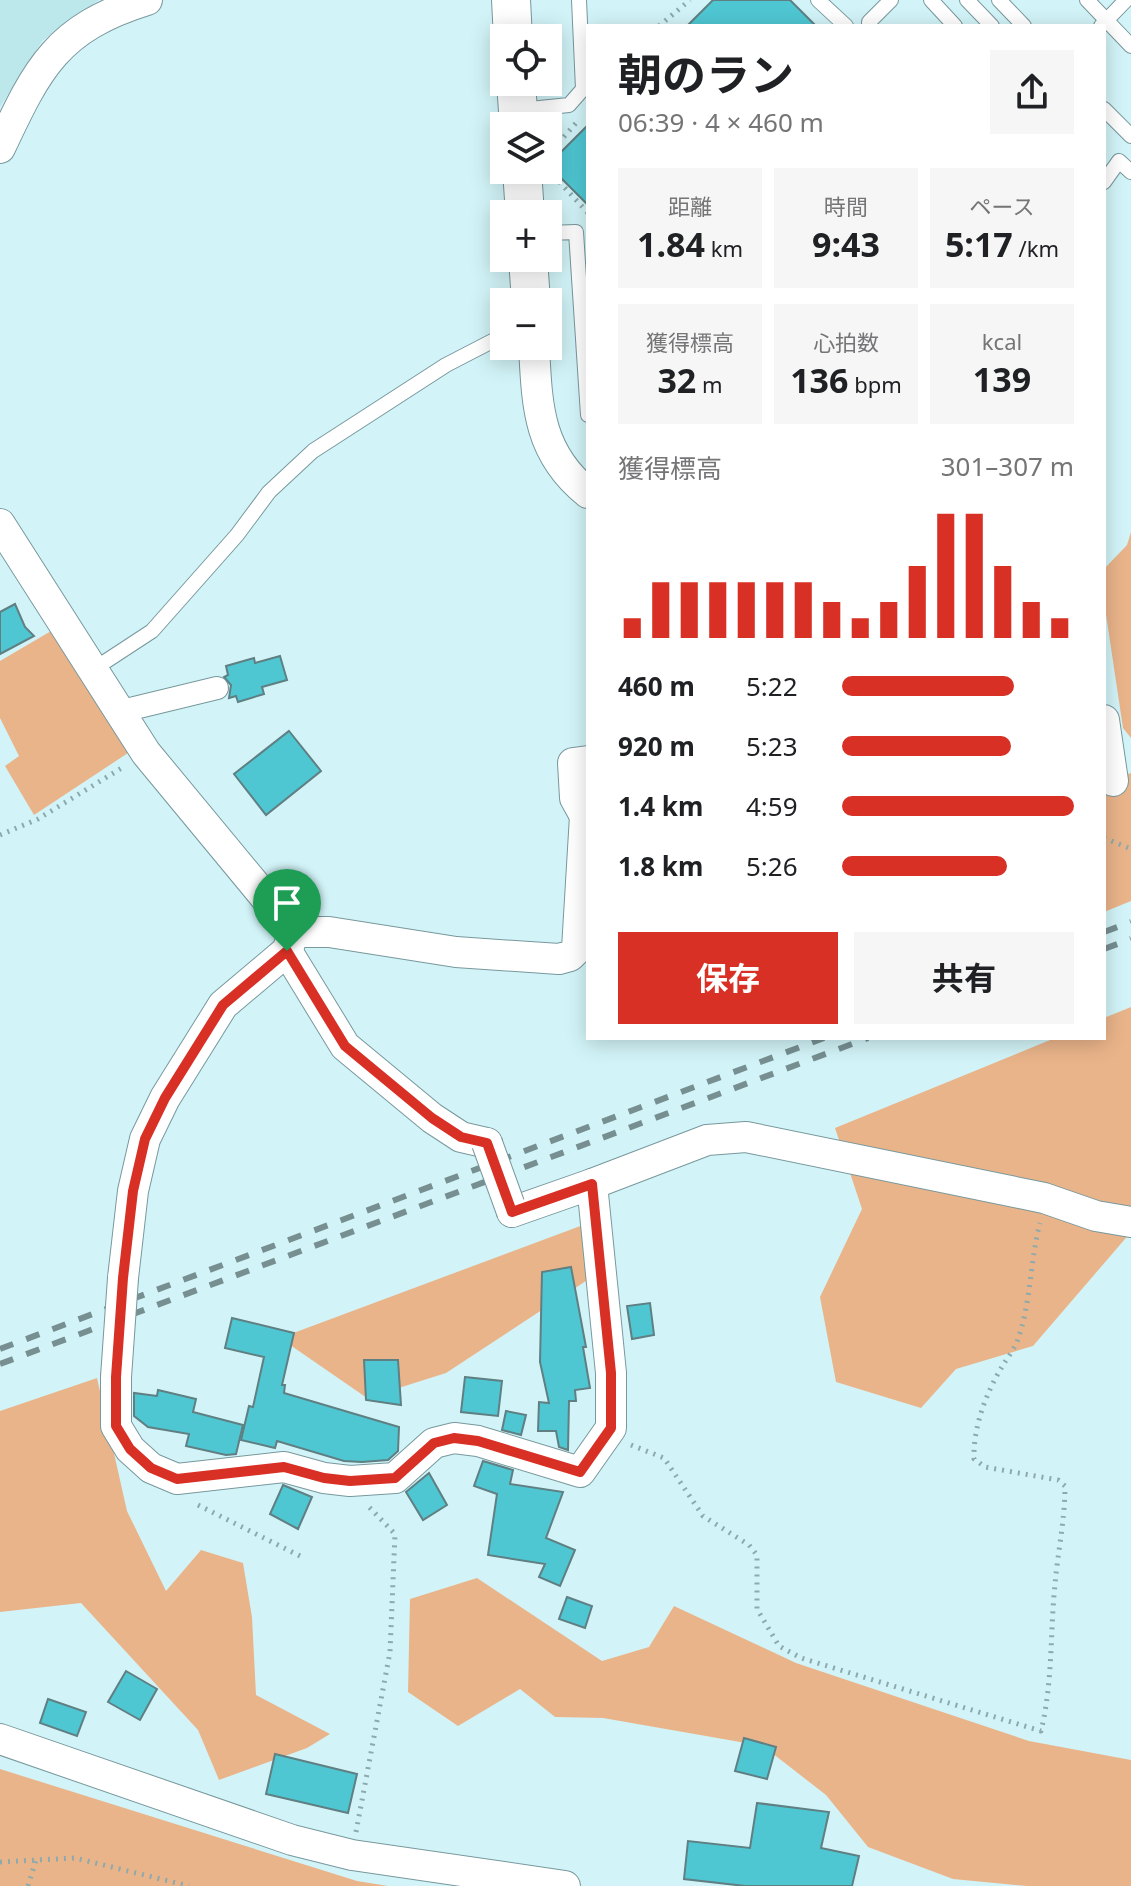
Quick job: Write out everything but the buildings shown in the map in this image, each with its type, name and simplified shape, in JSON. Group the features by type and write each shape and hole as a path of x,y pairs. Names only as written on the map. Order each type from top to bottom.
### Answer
{"street":[{"path":"0,148 21,103 51,54 91,21 144,0"},
{"path":"511,0 512,24"},
{"path":"535,360 543,434 566,475 586,491"},
{"path":"0,524 146,753 290,941 345,1046 432,1118 461,1137 487,1143 512,1212 707,1140 746,1137 1047,1199 1096,1216 1131,1222"},
{"path":"118,712 217,688"},
{"path":"1106,730 1116,780"},
{"path":"586,761 573,763 575,798 586,816 577,949 570,956 559,959 456,952 329,932 290,941 223,1005 165,1098 145,1139 133,1191 123,1278 116,1426 130,1449 151,1468 177,1479 284,1467 324,1478 350,1481 395,1478 434,1443 454,1438 478,1441 580,1472 608,1434 611,1373 592,1184"},
{"path":"0,1739 257,1829 352,1855 565,1886"}],"lane":[{"path":"518,106 569,105 583,89 579,0"},
{"path":"818,0 844,24"},
{"path":"869,24 891,0"},
{"path":"931,0 953,24"},
{"path":"967,0 990,24"},
{"path":"999,0 1022,24"},
{"path":"1087,0 1104,23 1126,0"},
{"path":"1106,25 1131,46"},
{"path":"1106,111 1131,136"},
{"path":"1106,179 1119,161 1131,172"},
{"path":"582,233 586,354"},
{"path":"91,671 152,631 237,535 269,492 313,451 446,365 490,342"}],"path":[{"path":"661,24 690,0"},
{"path":"562,139 581,118"},
{"path":"562,184 586,211"},
{"path":"0,835 38,819 146,753"},
{"path":"1106,839 1131,849"},
{"path":"608,1434 664,1458 703,1516 749,1545 757,1555 757,1609 779,1646 801,1658 1041,1731 1049,1698 1055,1584 1065,1516 1065,1486 1058,1480 985,1467 974,1459 974,1437 1001,1368 1018,1340 1031,1256 1047,1199"},
{"path":"350,1481 357,1494 395,1534 390,1652 352,1855"},
{"path":"194,1503 300,1556"},
{"path":"0,1862 75,1858 189,1886"},
{"path":"28,1886 36,1860"}],"shaded area":[{"path":"0,0 99,0 42,41 0,107"},
{"path":"1131,532 1131,738 1123,728 1106,614 1106,567 1127,545"},
{"path":"51,631 128,753 34,815 5,766 19,756 0,718 0,661"},
{"path":"1131,773 1131,901 1106,911 1106,780"},
{"path":"1131,1007 1131,1232 1033,1346 956,1369 921,1408 836,1382 820,1297 862,1209 835,1128 1050,1040 1106,1040 1106,1017"},
{"path":"583,1225 589,1279 446,1373 367,1398 280,1338"},
{"path":"97,1378 127,1511 166,1591 201,1550 243,1563 252,1617 256,1695 330,1734 307,1748 219,1780 198,1730 81,1603 0,1612 0,1411"},
{"path":"477,1578 602,1661 649,1647 674,1606 796,1663 1029,1741 1131,1760 1131,1886 1027,1886 953,1879 868,1847 826,1795 763,1746 603,1718 555,1717 520,1689 458,1726 408,1692 410,1599"},
{"path":"0,1769 357,1881 388,1886 0,1886"}],"railway":[{"path":"1106,931 1131,922"},
{"path":"1106,948 1131,939"},
{"path":"0,1349 819,1040"},
{"path":"0,1364 863,1040"}],"route":[{"path":"287,951 345,1046 432,1118 461,1137 487,1143 512,1212 592,1184 611,1373 611,1428 580,1472 478,1441 454,1438 434,1443 395,1478 368,1482 324,1478 284,1467 177,1479 151,1468 130,1449 116,1426 123,1278 133,1191 145,1139 165,1098 223,1005 287,951"}]}
